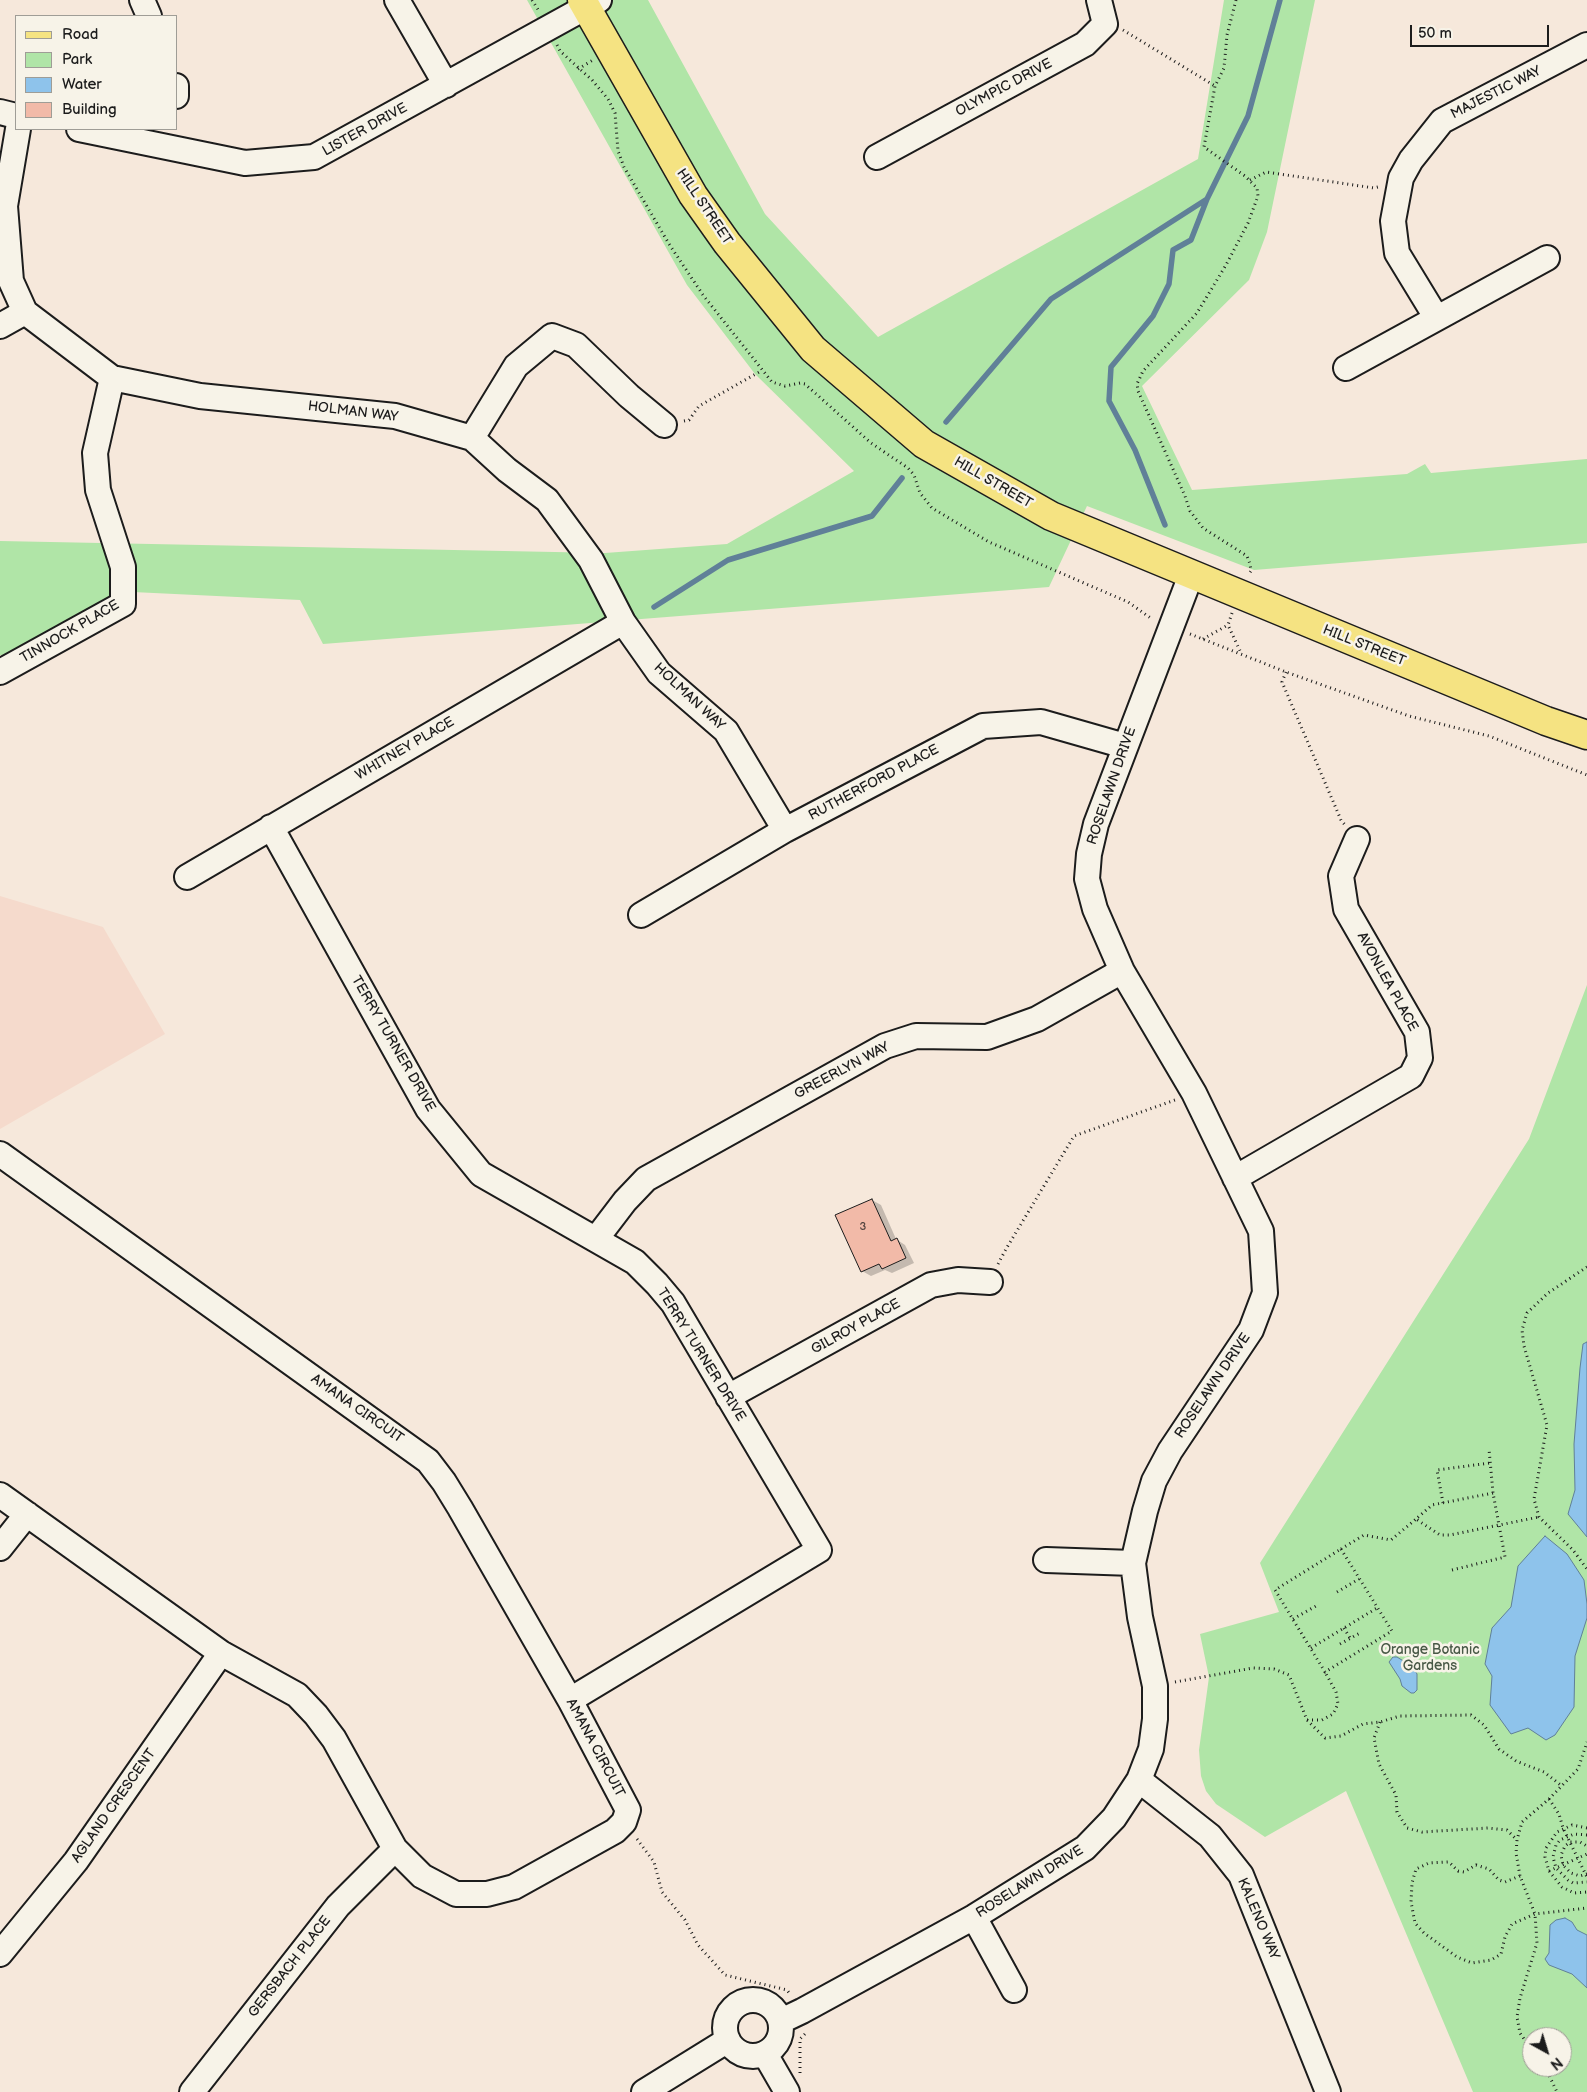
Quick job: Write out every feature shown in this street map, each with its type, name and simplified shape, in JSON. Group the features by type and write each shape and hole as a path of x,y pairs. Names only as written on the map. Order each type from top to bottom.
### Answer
{"main road":[{"name":"HILL STREET","path":"589,2 693,194 727,243 813,349 924,444 1051,516 1546,721 1587,735"}],"street":[{"path":"142,0 149,15"},
{"path":"397,0 446,85"},
{"path":"1099,0 1105,24"},
{"name":"LISTER DRIVE","path":"89,130 169,138 245,163 314,158 446,85 589,2"},
{"name":"OLYMPIC DRIVE","path":"877,157 1085,44 1105,24"},
{"name":"MAJESTIC WAY","path":"1436,317 1397,253 1393,221 1402,178 1411,160 1442,120 1587,45"},
{"path":"0,112 15,116"},
{"name":"HOLMAN WAY","path":"18,130 4,206 11,281 25,312 112,378 200,396 395,416 472,438 507,470 548,500 591,560 623,622 659,673 726,731 785,830"},
{"path":"1346,368 1436,317 1548,258"},
{"path":"0,326 25,312"},
{"path":"472,438 516,366 552,336 576,345 629,396 664,425"},
{"name":"TINNOCK PLACE","path":"0,672 123,604 123,567 98,490 95,452 112,378"},
{"name":"ROSELAWN DRIVE","path":"791,2016 974,1917 1085,1848 1114,1818 1139,1780 1151,1749 1155,1719 1155,1686 1140,1617 1133,1563 1154,1481 1170,1451 1251,1330 1265,1293 1260,1231 1194,1093 1122,971 1095,908 1087,879 1089,854 1096,824 1169,627 1191,574"},
{"name":"WHITNEY PLACE","path":"187,877 623,622"},
{"name":"RUTHERFORD PLACE","path":"641,915 785,830 983,726 1041,722 1125,746"},
{"name":"TERRY TURNER DRIVE","path":"271,827 428,1109 481,1174 635,1262 658,1284 673,1303 819,1550 570,1700"},
{"name":"AVONLEA PLACE","path":"1236,1178 1410,1076 1420,1058 1417,1032 1346,909 1340,876 1357,839"},
{"name":"GREERLYN WAY","path":"596,1240 625,1201 646,1179 885,1046 916,1036 987,1037 1037,1019 1122,971"},
{"name":"AMANA CIRCUIT","path":"0,1154 428,1461 460,1508 570,1700 628,1810 624,1822"},
{"name":"GILROY PLACE","path":"728,1397 931,1285 958,1280 990,1282"},
{"path":"0,1495 221,1653 297,1695 316,1715 342,1752 395,1849 422,1876 456,1894 487,1894 514,1887 615,1831 624,1822"},
{"path":"0,1548 27,1514"},
{"path":"1046,1560 1133,1563"},
{"name":"AGLAND CRESCENT","path":"0,1954 76,1861 221,1653"},
{"name":"KALENO WAY","path":"1139,1780 1210,1836 1241,1875 1328,2092"},
{"name":"GERSBACH PLACE","path":"192,2092 338,1906 395,1849"},
{"path":"974,1917 1014,1990"},
{"path":"750,2000 761,2001 791,2016 782,2028 777,2043 765,2054 751,2056 744,2054 737,2051 728,2040 726,2030 727,2019 732,2010 750,2000"},
{"path":"644,2092 728,2040"},
{"path":"765,2054 794,2084"}],"path":[{"path":"1203,639 1228,625 1239,594 1251,571 1247,556 1203,528 1190,511 1142,402 1138,384 1143,371 1197,313 1226,265 1248,223 1258,196 1257,188 1250,180 1204,147 1214,86 1224,68 1227,35 1236,0"},
{"path":"1105,24 1120,29 1214,86"},
{"path":"1250,180 1266,172 1374,188 1402,178"},
{"path":"664,425 689,420 699,406 761,371"},
{"path":"1228,625 1242,654"},
{"path":"1169,627 1286,672 1409,716 1489,736 1587,775"},
{"path":"1286,672 1282,682 1341,820 1357,839"},
{"path":"990,1282 1006,1248 1074,1136 1194,1093"},
{"path":"1587,1267 1548,1293 1527,1314 1522,1330 1526,1354 1546,1425 1534,1499 1539,1517 1573,1550 1587,1569"},
{"path":"1452,1570 1506,1558 1493,1493 1489,1448"},
{"path":"1444,1503 1437,1470 1490,1463"},
{"path":"1306,1720 1322,1720 1332,1714 1338,1704 1336,1692 1275,1590 1364,1535 1391,1540 1432,1506 1493,1493"},
{"path":"1416,1519 1440,1535 1450,1535 1539,1517"},
{"path":"1325,1672 1392,1631 1341,1549"},
{"path":"1337,1592 1359,1579"},
{"path":"1293,1620 1316,1606"},
{"path":"1311,1648 1378,1608"},
{"path":"1344,1628 1350,1638"},
{"path":"1340,1644 1360,1633"},
{"path":"1155,1686 1253,1668 1274,1669 1289,1675 1306,1720 1325,1738 1341,1736 1363,1724 1380,1722 1400,1716 1471,1715 1484,1726 1499,1749 1516,1761 1544,1772 1562,1786"},
{"path":"1380,1722 1374,1738 1379,1764 1396,1795 1397,1812 1407,1828 1422,1832 1488,1828 1508,1830 1517,1840"},
{"path":"1522,2036 1516,2017 1537,1943 1535,1914 1520,1876 1516,1854 1517,1840 1522,1822 1549,1799 1578,1769 1587,1742"},
{"path":"1549,1799 1559,1814 1563,1828 1567,1836 1570,1842 1578,1858 1587,1875 1580,1876 1571,1873 1563,1865 1561,1855 1565,1846 1570,1842 1580,1842 1587,1846"},
{"path":"624,1822 654,1862 662,1892 685,1920 698,1945 726,1975 787,1990 791,2016 811,2029 800,2038 794,2084"},
{"path":"1587,1828 1572,1825 1563,1828 1550,1839 1546,1848 1549,1871 1558,1883 1568,1891 1587,1892"},
{"path":"1587,1835 1574,1834 1567,1836 1560,1840 1554,1851 1556,1868 1568,1880 1573,1883 1587,1882"},
{"path":"1549,1871 1587,1854"},
{"path":"1520,1876 1504,1882 1499,1880 1489,1869 1476,1865 1464,1872 1458,1871 1449,1862 1428,1862 1416,1869 1412,1883 1411,1902 1415,1923 1424,1933 1457,1957 1472,1963 1491,1960 1502,1954 1505,1937 1512,1924 1535,1914 1587,1908"},
{"path":"1550,2077 1557,2092"}],"shaded area":[{"path":"0,896 103,927 165,1034 0,1129"}],"green space":[{"path":"527,0 648,0 765,214 878,337 1198,159 1224,0 1315,0 1267,232 1249,280 1142,386 1192,490 1407,474 1425,464 1431,473 1587,459 1587,543 1254,570 1087,506 1049,587 323,644 300,600 112,591 109,603 7,656 0,655 0,541 605,553 727,544 854,471 755,374 687,285"},
{"name":"Orange Botanic Gardens","path":"1587,985 1587,2092 1473,2092 1346,1791 1265,1837 1216,1804 1206,1791 1201,1776 1199,1750 1209,1677 1200,1634 1279,1612 1260,1563 1529,1139"}],"water":[{"path":"1587,1342 1587,1537 1568,1514 1575,1490 1574,1444 1580,1368 1583,1344"},
{"path":"1545,1536 1567,1554 1584,1580 1587,1604 1587,1618 1575,1656 1574,1707 1555,1735 1546,1740 1528,1728 1511,1734 1490,1705 1492,1676 1485,1664 1492,1628 1511,1607 1518,1566"},
{"path":"1393,1657 1397,1657 1413,1667 1417,1674 1417,1690 1414,1693 1411,1693 1402,1686 1400,1679 1389,1662"},
{"path":"1565,1918 1572,1922 1577,1930 1587,1935 1587,1988 1572,1974 1549,1965 1545,1959 1549,1953 1550,1925 1556,1920"}],"building":[{"path":"872,1199 891,1241 897,1238 906,1258 882,1269 879,1264 861,1272 835,1215"}],"waterway":[{"path":"946,422 1051,299 1207,199 1248,116 1280,0"},
{"path":"1165,525 1135,450 1109,401 1111,367 1153,316 1169,284 1173,250 1191,240 1207,199"},
{"path":"654,607 728,560 872,516 902,478"}]}
